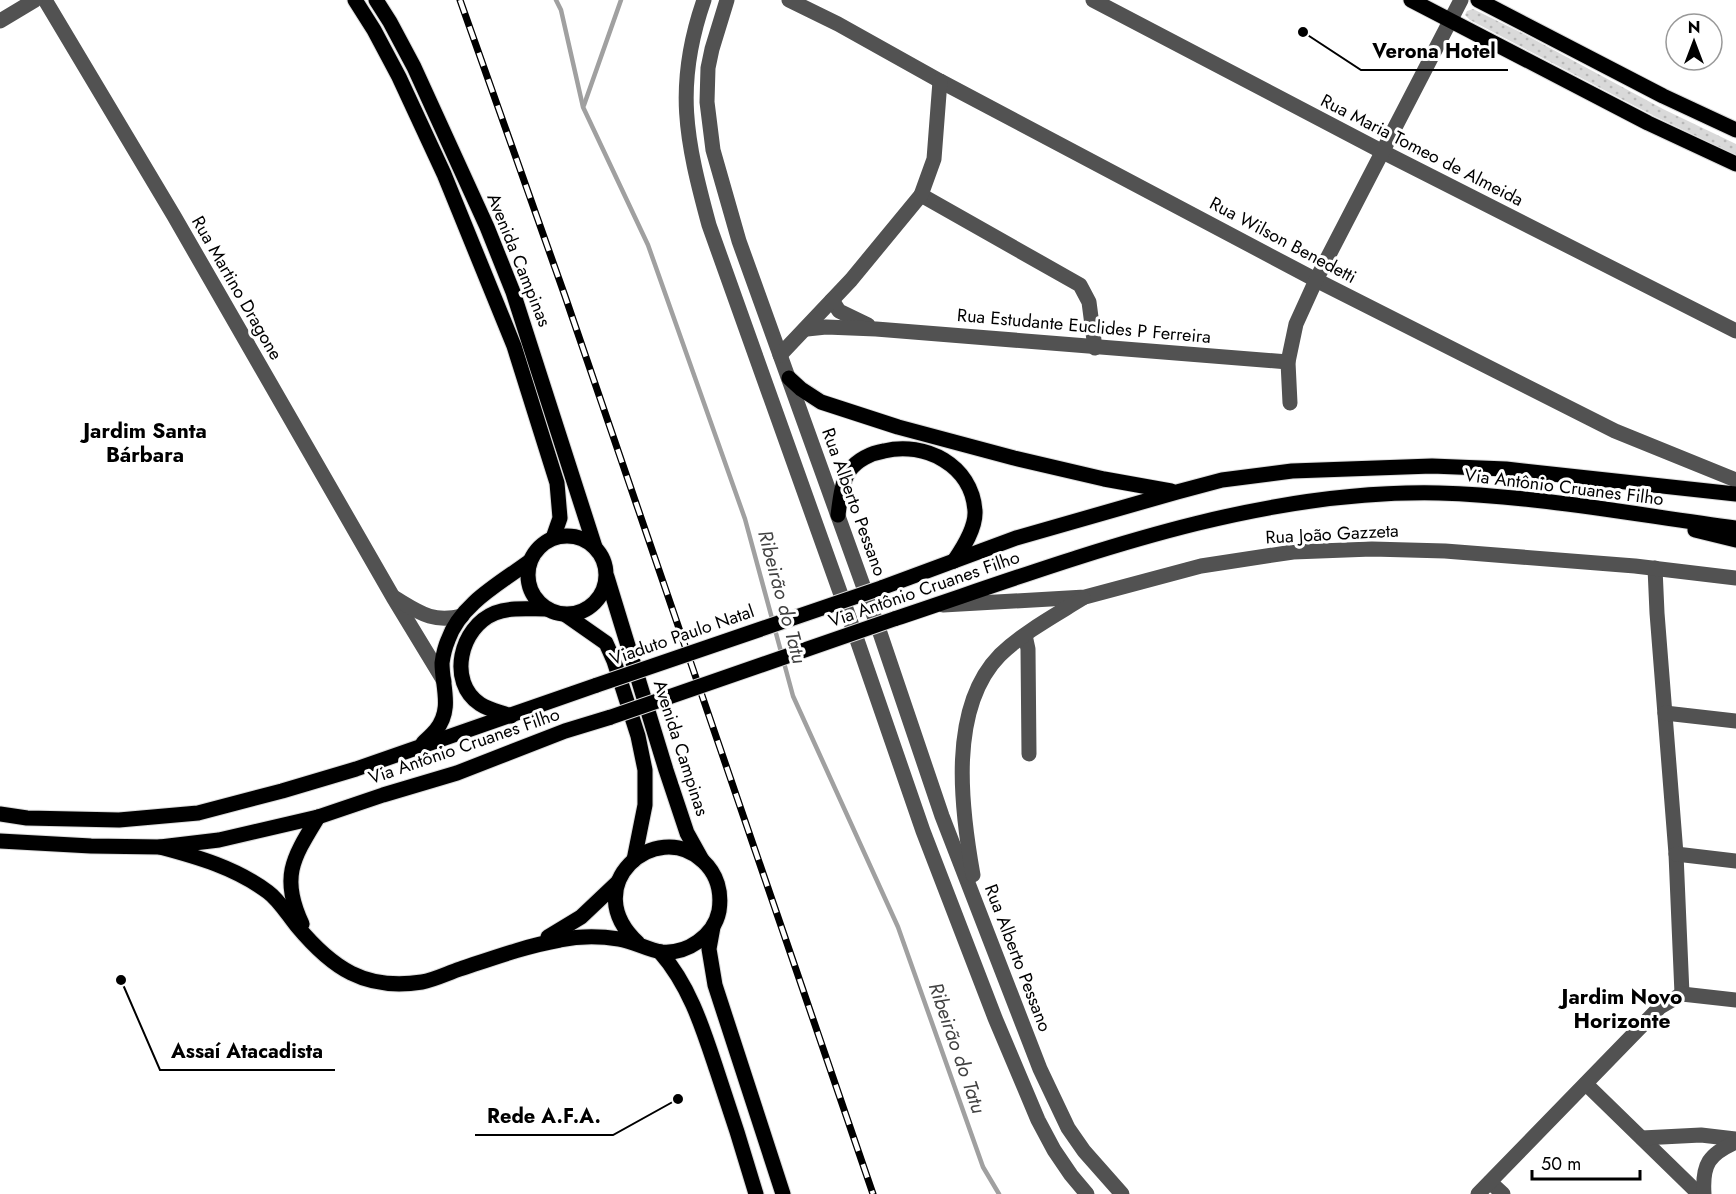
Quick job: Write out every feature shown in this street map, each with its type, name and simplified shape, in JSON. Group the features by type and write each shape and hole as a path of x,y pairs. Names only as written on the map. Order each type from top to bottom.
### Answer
{"main road":[{"name":"Avenida Campinas","path":"355,0 399,76 439,163 514,346 557,483 560,518 553,538"},
{"name":"Avenida Campinas","path":"376,0 414,67 487,227 513,292 596,547"},
{"path":"1412,0 1651,124 1736,164"},
{"path":"1478,0 1663,96 1736,130"},
{"path":"514,346 529,339"},
{"path":"789,378 821,402 898,427 1025,461 1104,479 1177,492"},
{"path":"838,516 844,482 849,472 865,457 894,448 908,448 934,454 956,469 964,479 973,499 975,512 971,529 954,561"},
{"name":"Via Antônio Cruanes Filho","path":"881,588 1016,538 1177,492 1222,480 1292,471 1432,466 1506,469 1736,494"},
{"name":"Via Antônio Cruanes Filho","path":"0,841 160,847 219,840 318,817 457,773 565,731 1144,536 1236,514 1301,502 1369,495 1448,494 1512,497 1736,528"},
{"path":"1664,518 1693,530 1736,540"},
{"path":"511,716 480,704 467,690 461,677 460,661 465,646 482,622 494,614 513,609 546,609 566,615 581,613 594,605 603,592 607,577 604,560 596,547 576,537 564,536 553,538 543,544 530,561 528,574 529,587 536,600 546,609"},
{"name":"Rua Martino Dragone","path":"418,747 437,729 445,712 447,701 442,662 448,638 462,616 481,597 530,561"},
{"name":"Avenida Campinas","path":"607,577 669,780 687,833 702,860"},
{"name":"Viaduto Paulo Natal","path":"597,685 881,588"},
{"name":"Avenida Campinas","path":"566,615 606,642 638,736 645,770 645,805 634,860"},
{"name":"Via Antônio Cruanes Filho","path":"0,814 27,818 119,820 198,813 282,791 511,716 597,685"},
{"path":"311,943 294,908 290,884 292,865 300,846 318,817"},
{"path":"160,847 199,857 239,874 270,893 311,943 334,964 360,979 389,984 423,982 534,944 572,937 617,938 660,952 676,952 690,947 713,927"},
{"path":"638,943 626,931 618,916 615,899 618,882 624,870 634,860 650,850 668,847 686,850 702,860 712,871 718,884 720,899 709,949 715,985 783,1194"},
{"path":"534,944 581,916 618,882"},
{"path":"660,952 672,964 688,992 702,1027 756,1194"}],"street":[{"path":"0,21 35,0"},
{"name":"Rua Martino Dragone","path":"45,0 174,216 393,597 444,681"},
{"path":"704,0 687,65 685,106 692,161 709,225 872,681 923,831 995,1018 1038,1120 1060,1158 1087,1194"},
{"name":"Rua Alberto Pessano","path":"727,0 708,68 707,102 709,131 729,211 942,816 1040,1069 1068,1128 1084,1151 1122,1194"},
{"name":"Rua Wilson Benedetti","path":"789,0 1316,280 1615,431 1736,480"},
{"path":"815,0 822,16"},
{"name":"Rua Maria Tomeo de Almeida","path":"1093,0 1383,152 1736,331"},
{"path":"1290,403 1288,362 1296,324 1316,280 1461,0"},
{"path":"780,355 807,329 921,195 934,159 939,81"},
{"path":"921,195 1080,285 1089,302 1095,348"},
{"name":"Rua Estudante Euclides P Ferreira","path":"832,300 839,311 876,329"},
{"name":"Rua Estudante Euclides P Ferreira","path":"807,329 826,327 876,329 1288,362"},
{"name":"Rua João Gazzeta","path":"934,605 1085,597 1201,566 1293,552 1372,549 1445,550 1655,568 1736,578"},
{"path":"1655,568 1676,854 1682,994"},
{"name":"Rua Martino Dragone","path":"393,597 421,614 435,619 447,620 462,616"},
{"path":"978,908 964,813 963,778 969,710 985,674 999,657 1025,635 1085,597"},
{"path":"1025,635 1028,649 1029,754"},
{"path":"1665,712 1736,721"},
{"path":"1676,854 1736,861"},
{"path":"1478,1194 1660,1007 1682,994 1736,1000"},
{"path":"1586,1084 1699,1194"},
{"path":"1642,1138 1701,1135 1736,1141"},
{"path":"1704,1194 1703,1178 1708,1160 1720,1149 1736,1141"},
{"path":"1490,1182 1503,1194"}],"shaded area":[{"path":"1473,9 1663,109 1736,144 1736,155 1656,117 1470,20 1465,15 1467,11"}],"waterway":[{"name":"Ribeirão do Tatu","path":"556,0 561,10 583,107 648,245 745,519 793,696 898,927 983,1167 999,1194"},
{"path":"584,105 621,0"}],"railway":[{"path":"460,0 565,296 873,1194"}],"place":[{"name":"Verona Hotel","path":"1303,32"},
{"name":"Assaí Atacadista","path":"121,980"},
{"name":"Rede A.F.A.","path":"678,1099"}],"district":[{"name":"Jardim Santa Bárbara","path":"145,443"},
{"name":"Jardim Novo Horizonte","path":"1622,1009"}]}
